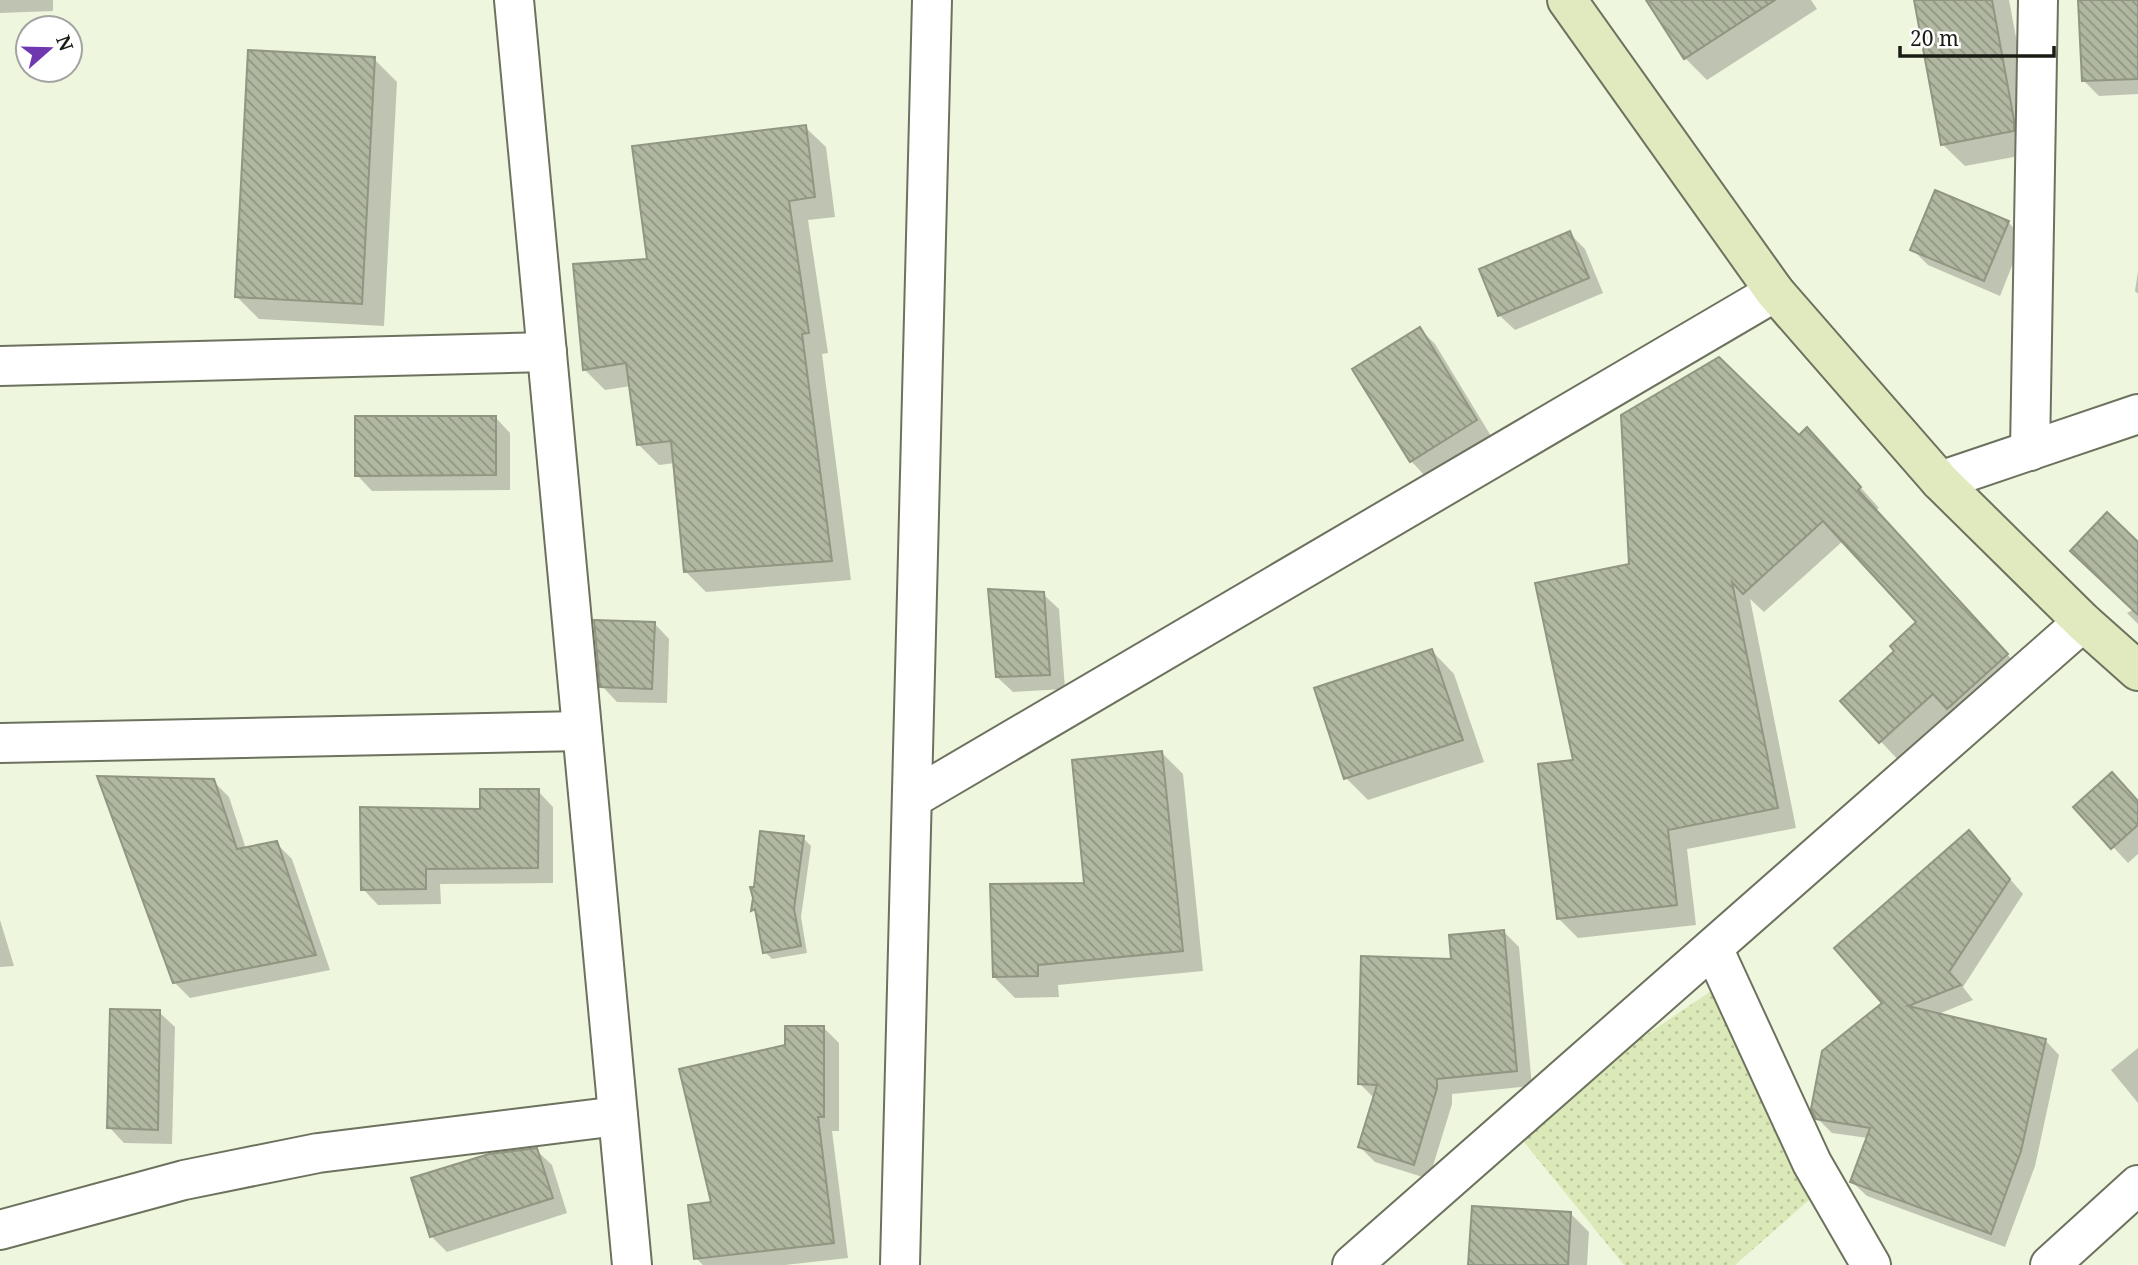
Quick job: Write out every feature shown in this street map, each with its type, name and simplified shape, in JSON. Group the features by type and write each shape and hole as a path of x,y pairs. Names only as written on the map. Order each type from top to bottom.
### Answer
{"street":[{"path":"514,0 632,1265"},
{"path":"900,1265 932,0"},
{"path":"1567,0 1775,292 1940,481 2083,622 2138,671"},
{"path":"2029,451 2038,0"},
{"path":"913,798 1775,292"},
{"path":"0,366 547,352"},
{"path":"1940,481 2138,414"},
{"path":"1352,1265 2083,622"},
{"path":"0,743 582,731"},
{"path":"1713,948 1812,1163 1871,1265"},
{"path":"0,1230 184,1180 305,1155 618,1116"},
{"path":"2050,1265 2138,1185"}],"green space":[{"path":"1726,981 1817,1193 1735,1265 1624,1265 1511,1126"}],"building":[{"path":"1646,0 1775,0 1684,59"},
{"path":"1914,0 1992,0 2014,131 1941,145"},
{"path":"2078,0 2138,0 2138,79 2082,81"},
{"path":"248,50 375,57 362,304 235,297"},
{"path":"806,125 815,197 789,201 809,333 802,334 832,561 684,572 671,441 637,445 626,363 583,370 573,264 647,259 632,146"},
{"path":"1935,190 2009,221 1984,281 1910,250"},
{"path":"1570,231 1589,278 1498,316 1479,269"},
{"path":"1420,327 1477,420 1410,462 1352,369"},
{"path":"1719,357 1799,435 1807,427 1861,487 1858,490 2008,654 1947,709 1933,694 1879,743 1840,701 1894,651 1890,646 1916,622 1823,521 1743,594 1732,582 1778,808 1668,830 1677,905 1557,919 1538,764 1573,760 1535,583 1629,564 1621,415"},
{"path":"355,416 496,416 496,475 355,476"},
{"path":"2107,512 2138,542 2138,615 2070,551"},
{"path":"988,589 1044,592 1050,675 996,677"},
{"path":"594,620 655,622 652,689 600,687"},
{"path":"1432,649 1463,740 1344,779 1314,688"},
{"path":"1162,751 1183,951 1038,965 1038,976 993,977 990,884 1084,883 1072,760"},
{"path":"2112,772 2138,801 2138,825 2111,849 2073,807"},
{"path":"97,776 214,779 237,849 277,841 316,955 173,983"},
{"path":"480,789 539,789 538,868 426,869 426,889 361,890 360,807 480,809"},
{"path":"1969,830 2010,879 1949,972 1961,985 1908,1006 2046,1039 2021,1151 1991,1234 1850,1182 1870,1128 1816,1119 1811,1109 1822,1051 1882,1003 1834,948"},
{"path":"760,831 804,836 794,909 801,946 763,953 755,909 751,911 753,898 750,887 754,887"},
{"path":"1504,930 1517,1071 1437,1079 1437,1088 1414,1165 1358,1147 1377,1085 1358,1084 1361,956 1451,959 1449,935"},
{"path":"110,1009 160,1010 158,1130 107,1128"},
{"path":"785,1026 824,1026 824,1117 818,1117 834,1243 694,1259 688,1205 711,1202 679,1069 785,1045"},
{"path":"537,1148 553,1198 430,1237 411,1178 489,1154"},
{"path":"1472,1206 1571,1212 1568,1265 1468,1265"}]}
